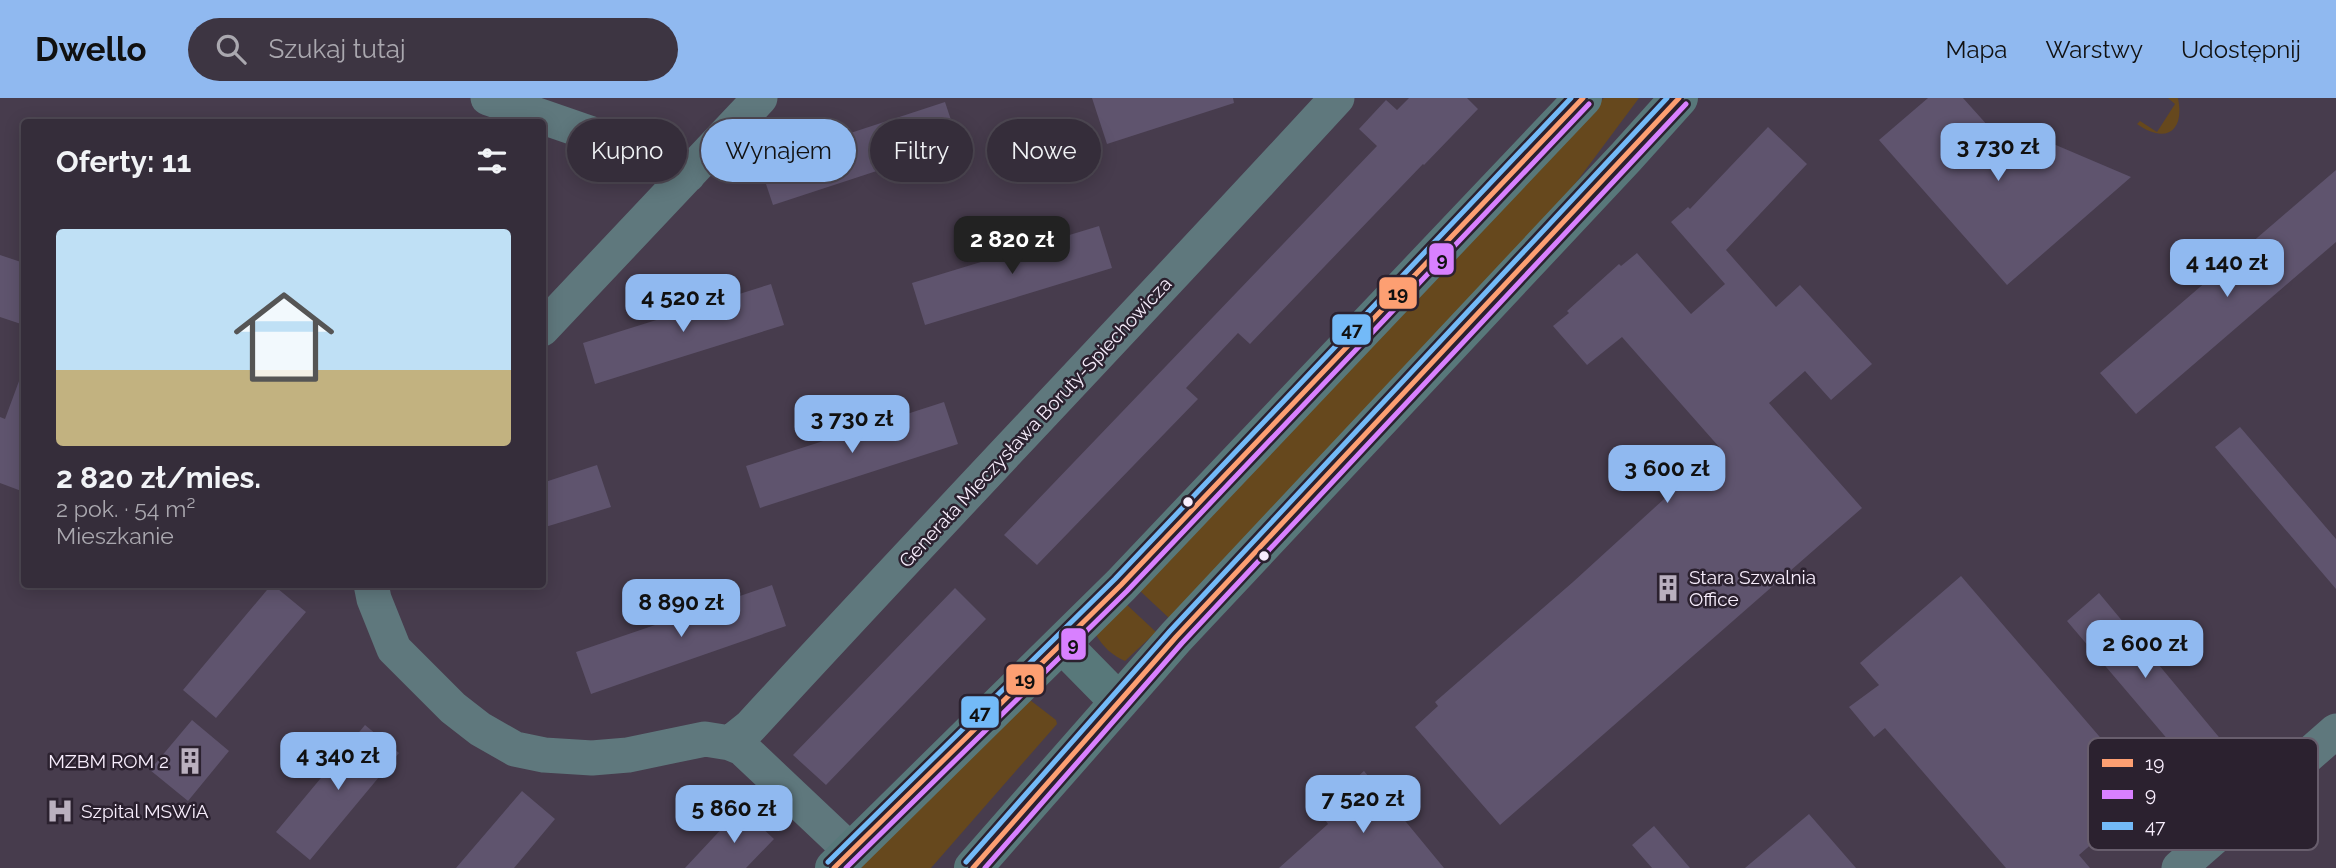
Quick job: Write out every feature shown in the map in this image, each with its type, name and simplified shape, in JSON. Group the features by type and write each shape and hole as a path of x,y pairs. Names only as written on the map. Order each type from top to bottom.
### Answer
{"main road":[{"path":"842,860 1129,576 1583,98"},
{"path":"973,868 1279,525 1679,98"},
{"path":"1062,644 1119,702"}],"street":[{"path":"488,98 650,154 688,175"},
{"path":"546,325 760,98"},
{"name":"Generała Mieczysława Boruty-Spiechowicza","path":"730,743 750,727 1337,98"},
{"path":"372,588 394,649 453,708 480,729 515,749 544,755 592,758 628,755 705,739 730,743 742,748 842,860"},
{"path":"2318,747 2336,731"},
{"path":"2179,868 2200,850"}],"shaded area":[{"path":"1604,98 1639,98 1560,204 1169,618 1139,590"},
{"path":"2168,98 2178,98 2178,119 2171,131 2156,133 2137,124 2140,121 2157,132 2175,104"},
{"path":"1126,604 1156,632 1125,661 1109,651 1096,635"},
{"path":"1030,700 1056,720 1057,724 931,868 858,868"}],"building":[{"path":"1092,98 1233,98 1234,103 1107,144"},
{"path":"1409,98 1467,98 1478,109 1250,344 1238,333 1186,388 1198,399 1037,565 1004,535 1377,146 1359,129 1386,100 1397,110"},
{"path":"1928,98 1963,98 2015,156 2037,137 2131,177 2007,285 1879,140"},
{"path":"945,102 951,119 893,119"},
{"path":"870,127 870,173 856,178 856,131"},
{"name":"Stara Szwalnia Office","path":"1768,127 1807,164 1726,250 1776,307 1800,285 1872,364 1831,400 1805,371 1769,403 1862,508 1500,825 1415,727 1438,706 1435,702 1573,582 1720,448 1622,337 1587,365 1553,326 1619,264 1621,266 1637,253 1691,314 1725,284 1671,222 1688,207 1690,209"},
{"path":"2336,170 2336,242 2136,414 2100,373"},
{"path":"765,182 843,182 773,205"},
{"path":"1099,226 1112,268 925,325 912,283"},
{"path":"0,255 21,262 21,324 0,317"},
{"path":"771,284 784,325 595,384 583,343"},
{"path":"21,376 21,491 0,483 0,417 5,419"},
{"path":"944,402 958,444 760,508 746,466"},
{"path":"2240,427 2336,539 2336,589 2215,447"},
{"path":"597,465 611,507 546,527 546,482"},
{"path":"1961,576 2101,738 2088,738 2088,847 2079,855 2090,868 2006,868 1885,728 1874,737 1849,707 1879,685 1860,663"},
{"path":"772,585 786,626 591,694 576,652"},
{"path":"269,588 277,588 306,612 216,718 183,690"},
{"path":"955,588 986,619 826,785 793,755"},
{"path":"2099,593 2220,738 2166,738 2067,621"},
{"name":"MZBM ROM 2","path":"192,720 229,751 188,801 150,770"},
{"path":"365,725 399,753 310,860 276,832"},
{"path":"1364,771 1444,868 1279,868 1328,824 1319,811"},
{"path":"522,791 555,819 514,868 456,868"},
{"path":"741,808 774,839 746,868 685,868"},
{"path":"1809,814 1856,868 1745,868"},
{"path":"1654,826 1690,868 1652,868 1632,845"}],"transit line":[{"name":"47","path":"828,862 1115,579 1571,98"},
{"name":"19","path":"834,868 1121,585 1583,98"},
{"name":"47","path":"966,862 1170,631 1667,98"},
{"name":"19","path":"973,868 1176,637 1679,98"},
{"name":"9","path":"846,868 1127,591 1589,104"},
{"name":"9","path":"985,868 1182,643 1686,104"}],"place":[{"name":"Stara Szwalnia Office","path":"1668,588"},
{"name":"MZBM ROM 2","path":"190,761"},
{"name":"Szpital MSWiA","path":"60,811"}]}
